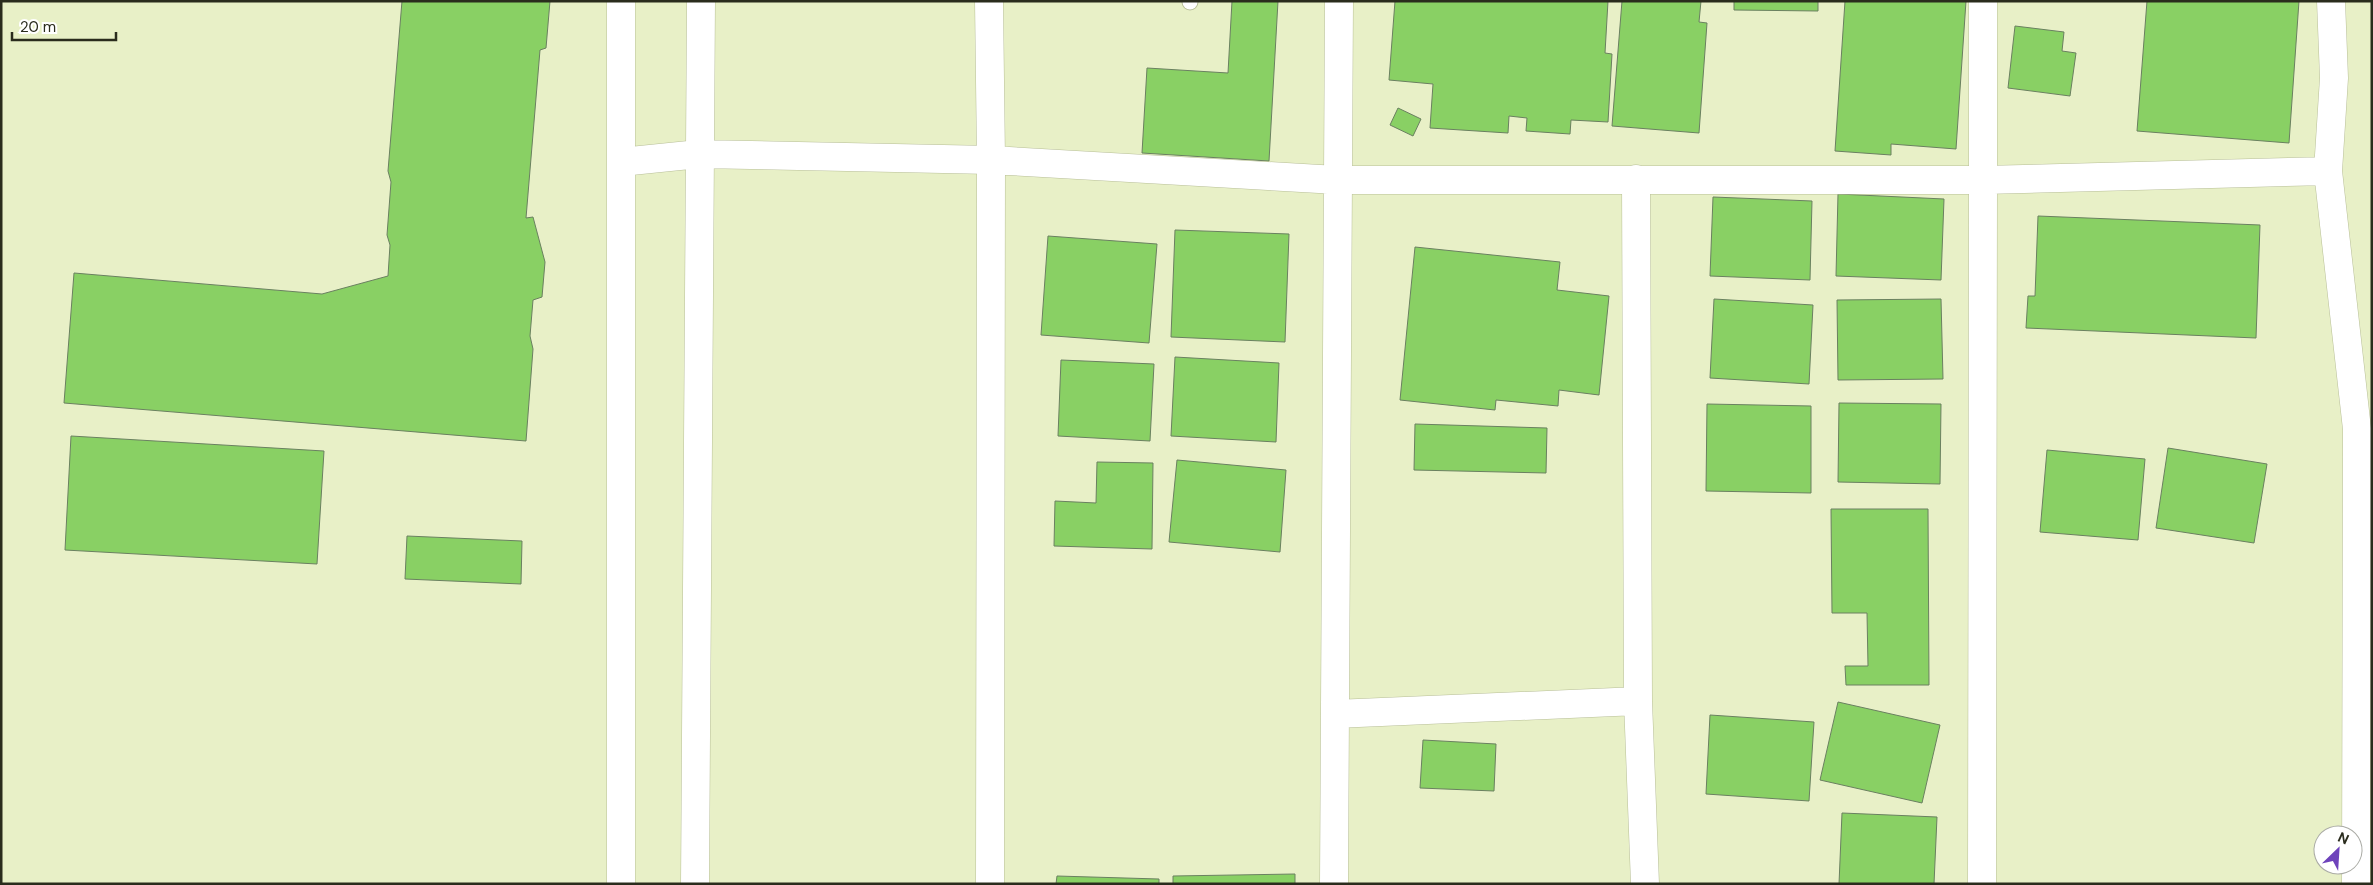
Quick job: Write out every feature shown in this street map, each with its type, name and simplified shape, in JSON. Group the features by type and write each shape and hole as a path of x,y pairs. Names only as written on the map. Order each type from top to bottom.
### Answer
{"street":[{"path":"621,1 621,884"},
{"path":"695,884 701,1"},
{"path":"989,1 991,160 990,884"},
{"path":"1334,884 1339,1"},
{"path":"1982,884 1983,1"},
{"path":"2331,1 2334,78 2328,171 2357,429 2356,884"},
{"path":"621,162 699,154 991,160 1337,180 1982,180 2328,171"},
{"path":"1636,179 1638,701 1645,884"},
{"path":"1335,714 1638,701"}],"building":[{"path":"402,1 550,1 546,48 540,50 526,218 533,217 545,262 542,297 533,300 530,336 533,349 526,441 64,403 74,273 322,294 388,276 390,245 387,235 391,182 388,171"},
{"path":"1232,1 1278,1 1269,161 1142,153 1147,68 1228,73"},
{"path":"1395,1 1608,1 1605,53 1612,54 1608,122 1571,120 1570,134 1526,131 1527,118 1509,116 1508,133 1430,128 1433,84 1389,80"},
{"path":"1622,1 1701,1 1699,22 1707,23 1699,133 1612,126"},
{"path":"1734,1 1818,1 1818,11 1734,10"},
{"path":"1845,1 1966,1 1956,149 1891,144 1891,155 1835,151"},
{"path":"2147,1 2299,1 2289,143 2137,131"},
{"path":"2015,26 2064,32 2062,51 2076,53 2070,96 2008,88"},
{"path":"1398,108 1421,119 1413,136 1390,125"},
{"path":"1838,194 1944,199 1941,280 1836,276"},
{"path":"1713,197 1812,201 1810,280 1710,276"},
{"path":"2038,216 2260,225 2256,338 2026,328 2028,296 2035,296"},
{"path":"1175,230 1289,234 1285,342 1171,337"},
{"path":"1048,236 1157,244 1149,343 1041,335"},
{"path":"1415,247 1560,262 1557,290 1609,296 1599,395 1559,390 1558,406 1496,400 1495,410 1400,400"},
{"path":"1714,299 1813,305 1809,384 1710,378"},
{"path":"1941,299 1943,379 1838,380 1837,300"},
{"path":"1175,357 1279,363 1276,442 1171,436"},
{"path":"1061,360 1154,364 1150,441 1058,436"},
{"path":"1839,403 1941,404 1940,484 1838,482"},
{"path":"1707,404 1811,406 1811,493 1706,491"},
{"path":"1415,424 1547,428 1546,473 1414,470"},
{"path":"71,436 324,451 317,564 65,550"},
{"path":"2168,448 2267,464 2254,543 2156,528"},
{"path":"2047,450 2145,459 2138,540 2040,532"},
{"path":"1177,460 1286,470 1280,552 1169,542"},
{"path":"1097,462 1153,463 1152,549 1054,546 1055,501 1096,503"},
{"path":"1831,509 1928,509 1929,685 1846,685 1845,666 1868,666 1867,613 1832,613"},
{"path":"407,536 522,541 521,584 405,579"},
{"path":"1838,702 1940,725 1922,803 1820,780"},
{"path":"1710,715 1814,722 1809,801 1706,794"},
{"path":"1423,740 1496,744 1494,791 1420,788"},
{"path":"1842,813 1937,817 1934,884 1839,884"},
{"path":"1295,874 1295,884 1173,884 1173,876"},
{"path":"1057,876 1159,879 1159,884 1056,884"}]}
